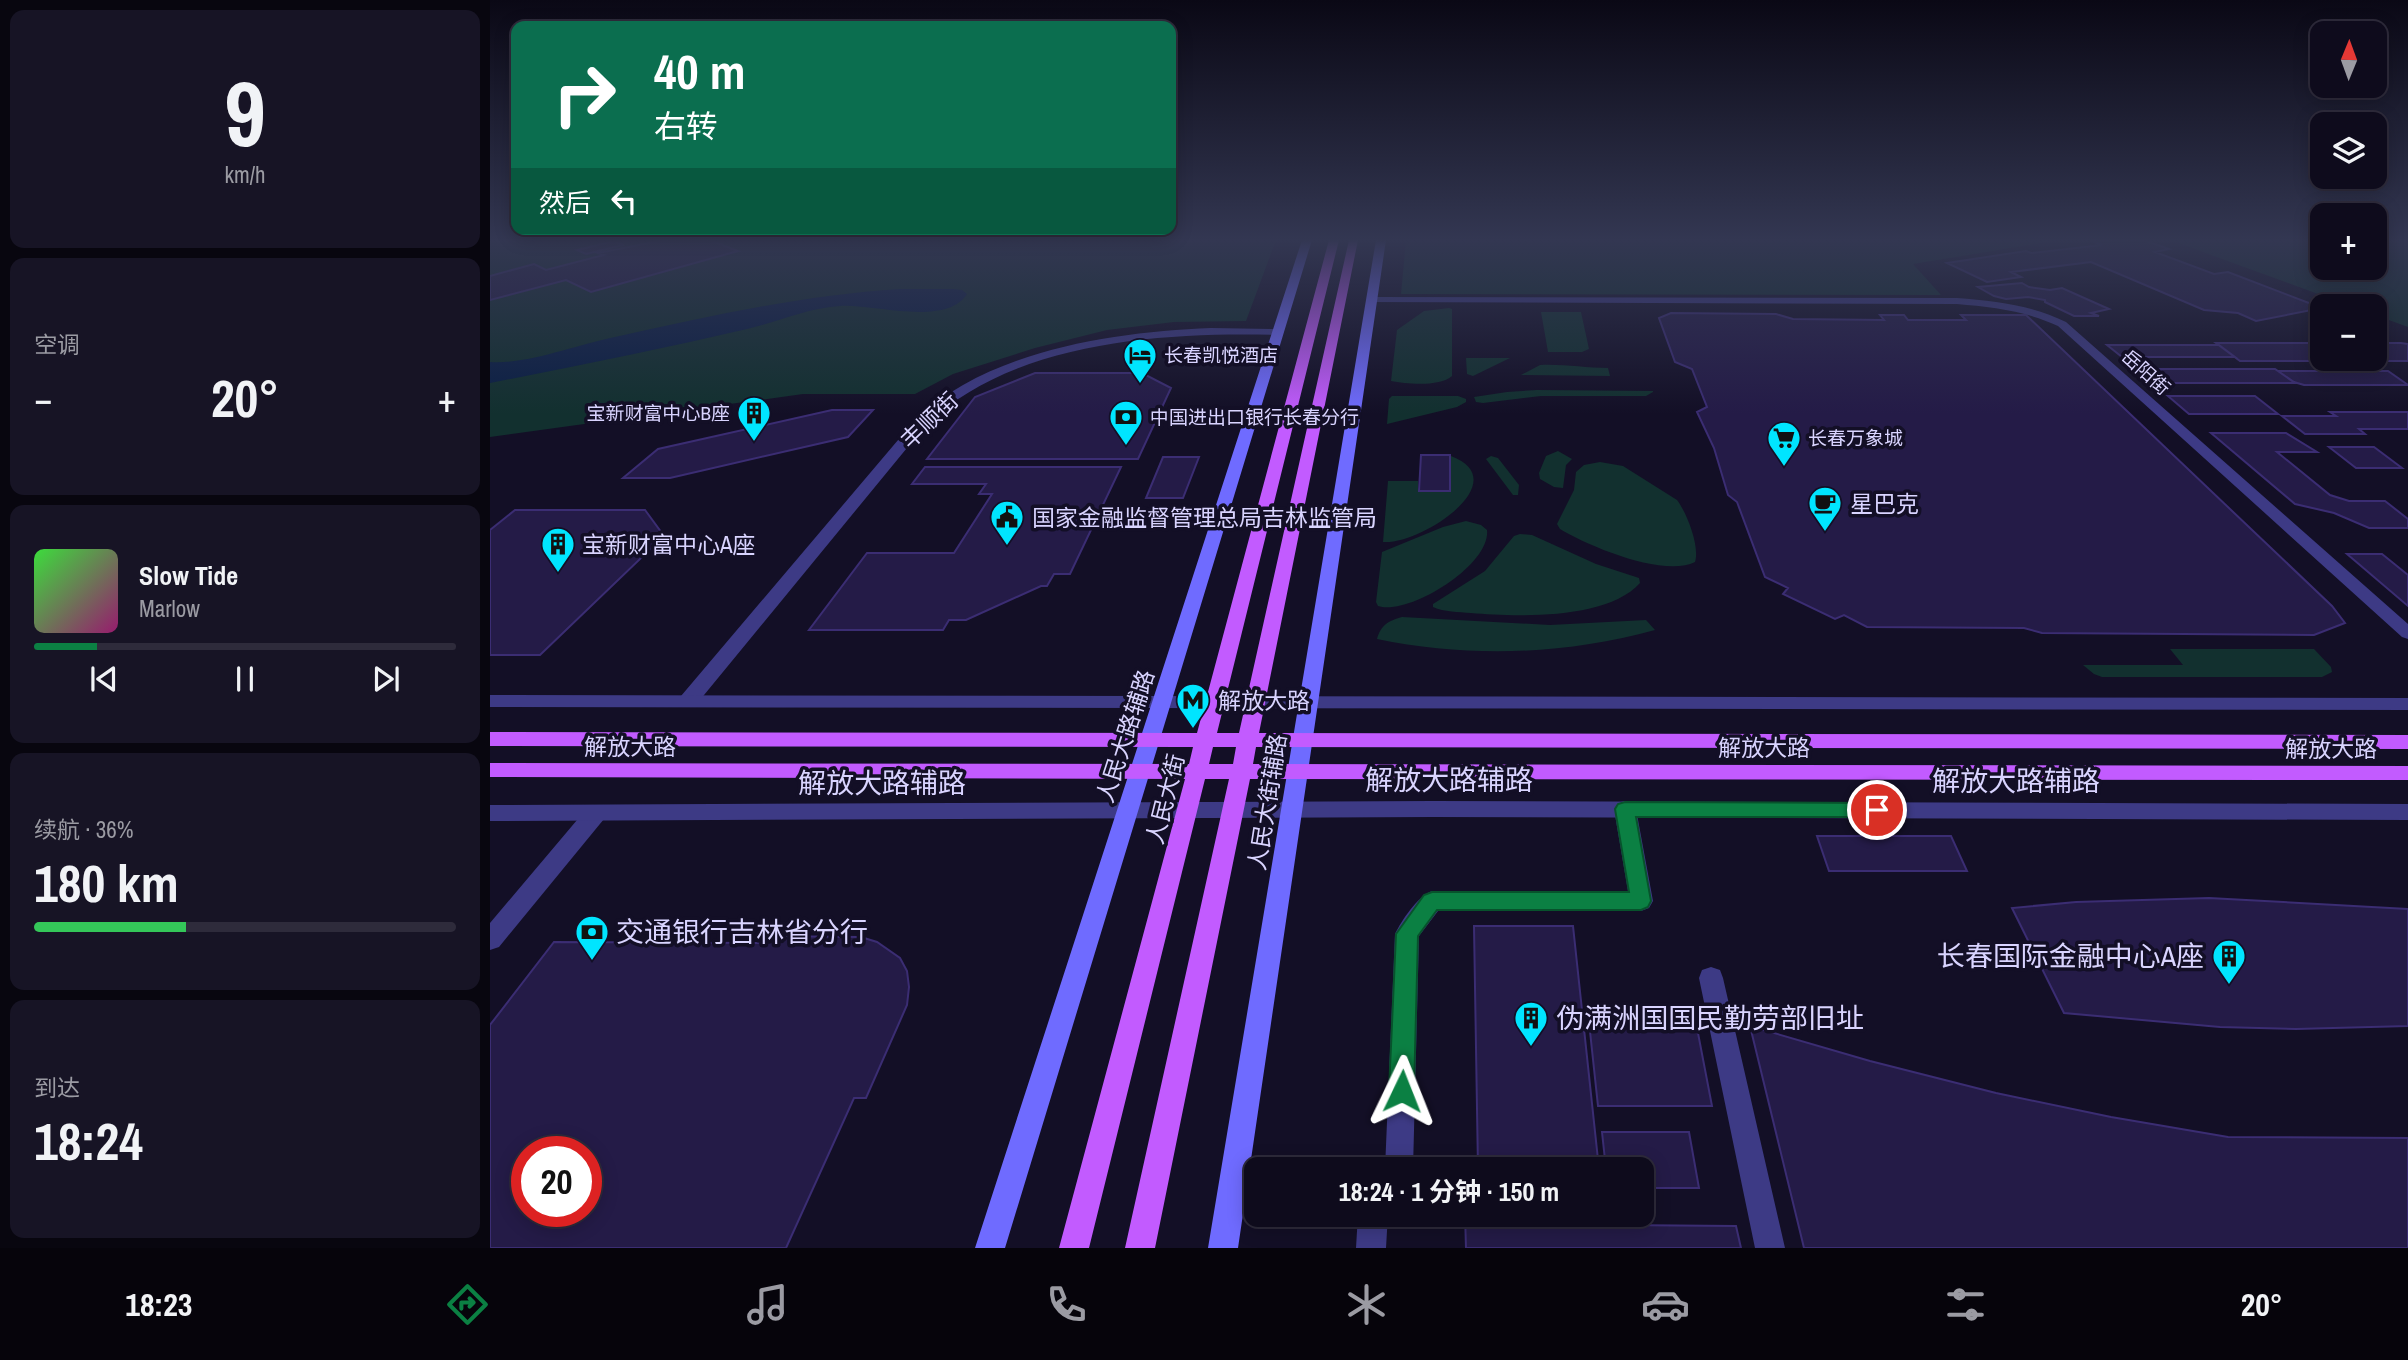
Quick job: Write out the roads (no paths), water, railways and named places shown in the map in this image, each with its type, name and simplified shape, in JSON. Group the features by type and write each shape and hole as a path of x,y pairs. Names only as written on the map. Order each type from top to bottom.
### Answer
{"main road":[{"name":"人民大路辅路","path":"990,1248 1289,298"},
{"name":"人民大街","path":"1074,1248 1319,298"},
{"path":"1140,1248 1341,298"},
{"name":"人民大街辅路","path":"1223,1248 1371,300"},
{"name":"解放大路","path":"490,738 2408,742"},
{"name":"解放大路","path":"490,771 2408,773"}],"street":[{"name":"岳阳街","path":"1371,300 1957,301 1998,304 2045,315 2065,326 2408,633"},
{"name":"丰顺街","path":"688,701 920,423 957,390 977,380 1045,356 1121,337 1181,331 1278,332"},
{"path":"490,701 2408,704"},
{"path":"1399,1157 1407,934 1432,901 1641,901 1625,809"},
{"name":"解放大路辅路","path":"490,813 1625,809 2408,812"},
{"path":"490,940 596,813"},
{"path":"1711,978 1770,1248"},
{"path":"1371,1248 1372,1227"}],"water":[{"path":"814,298 963,298 943,310 927,312 855,306 816,309 715,336 490,383 490,362 536,357 601,340 757,307"}],"place":[{"name":"长春凯悦酒店","path":"1140,385"},
{"name":"宝新财富中心B座","path":"754,443"},
{"name":"中国进出口银行长春分行","path":"1126,447"},
{"name":"长春万象城","path":"1784,468"},
{"name":"星巴克","path":"1825,533"},
{"name":"国家金融监督管理总局吉林监管局","path":"1007,547"},
{"name":"宝新财富中心A座","path":"558,574"},
{"name":"解放大路","path":"1193,730"},
{"name":"交通银行吉林省分行","path":"592,962"},
{"name":"长春国际金融中心A座","path":"2229,986"},
{"name":"伪满洲国国民勤劳部旧址","path":"1531,1048"}]}
